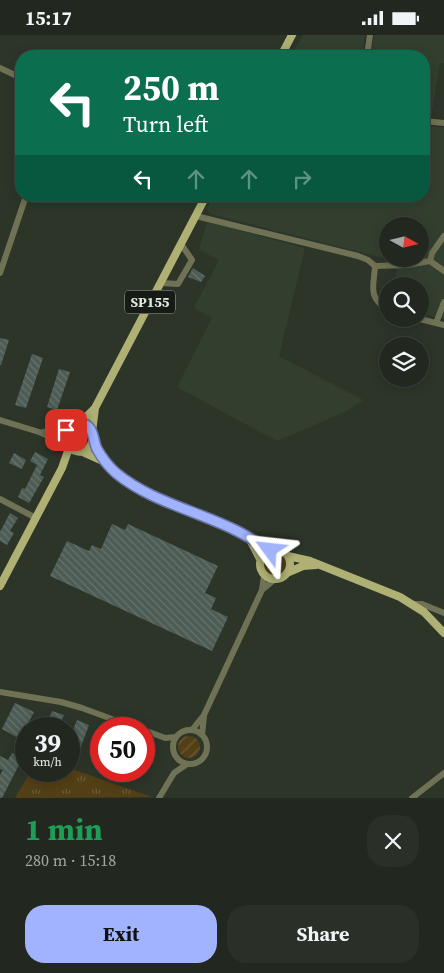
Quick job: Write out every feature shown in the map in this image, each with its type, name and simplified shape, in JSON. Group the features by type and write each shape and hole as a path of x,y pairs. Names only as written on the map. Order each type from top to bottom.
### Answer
{"main road":[{"path":"284,50 292,35"},
{"name":"SP155","path":"92,432 95,409 203,202"},
{"name":"SP155","path":"77,423 95,409"},
{"path":"0,586 62,468 67,446 64,437 69,427 77,423 86,425 92,432 93,441 103,461"},
{"path":"62,468 80,452 87,449 93,441"},
{"path":"67,446 103,461 135,488 233,529 270,550 282,551 288,556 322,565 400,597 434,621 444,633"},
{"path":"249,538 260,559 260,569 264,576 274,580 282,578 289,572 304,566 322,565"},
{"path":"260,559 270,550"},
{"path":"288,556 289,572"}],"street":[{"path":"368,50 370,35"},
{"path":"0,68 15,75"},
{"path":"430,122 444,123"},
{"path":"0,273 24,202"},
{"path":"196,216 358,256 368,260 375,266 407,265 430,261"},
{"path":"430,261 432,253 444,236"},
{"path":"161,283 178,285 192,260 181,244"},
{"path":"430,261 433,265 444,271"},
{"path":"375,266 372,294 379,305"},
{"path":"436,323 444,302"},
{"path":"429,321 444,325"},
{"path":"0,420 39,432 67,446"},
{"path":"39,432 69,427"},
{"path":"0,499 36,517"},
{"path":"192,730 204,715 262,590 264,576"},
{"path":"262,590 274,580"},
{"path":"413,605 422,604 444,614"},
{"path":"434,621 444,614"},
{"path":"0,692 61,702 104,717"},
{"path":"202,735 204,715"},
{"path":"155,735 165,738 176,737 184,731 192,730 202,735 207,744 205,755 198,762 187,764 174,773"},
{"path":"173,746 176,737"},
{"path":"159,798 174,773 177,757 173,746 165,738"},
{"path":"177,757 187,764"},
{"path":"412,798 444,773"}],"shaded area":[{"path":"303,35 365,35 363,50 294,50"},
{"path":"374,35 444,35 444,63 440,63 431,118 430,50 372,50"},
{"path":"430,126 444,128 444,319 429,315 429,277 395,277 398,267 429,267 429,217 379,217 379,257 211,214 207,210 210,202 430,202"},
{"path":"207,222 305,248 279,356 363,400 345,412 277,441 177,387 212,318 194,308 219,260 199,250"}],"green space":[{"path":"78,426 86,429 89,437 86,445 78,448 70,445 67,437 70,429"},
{"path":"275,553 283,556 286,564 283,572 275,575 267,572 264,564 267,556"},
{"path":"189,736 197,739 200,747 197,755 189,758 181,755 178,747 181,739"},
{"path":"80,772 90,775 90,782 109,782 152,797 15,798 24,782 80,782"}],"building":[{"path":"193,268 205,276 201,282 188,277"},
{"path":"0,338 9,340 1,365 0,365"},
{"path":"32,354 43,358 26,408 15,405"},
{"path":"59,369 70,372 57,410 47,407"},
{"path":"35,452 48,459 40,475 44,477 29,503 18,497 22,488 25,489 37,465 30,461"},
{"path":"14,453 26,460 22,469 9,463"},
{"path":"10,513 18,518 10,531 14,533 7,545 0,541 0,532"},
{"path":"112,524 125,530 128,524 218,566 205,593 216,598 211,609 228,617 212,651 50,576 67,541 89,551 92,545 101,549"},
{"path":"15,703 34,712 31,717 15,717 15,736 2,729"},
{"path":"52,711 64,715 63,717 50,717"},
{"path":"80,721 89,725 80,749"},
{"path":"12,753 15,755 15,773 2,798 0,798 0,775 3,770 0,769 0,756 8,760"}],"route":[{"path":"66,430 77,423 82,423 90,428 94,437 93,441 103,461 135,488 233,529 270,550"}]}
